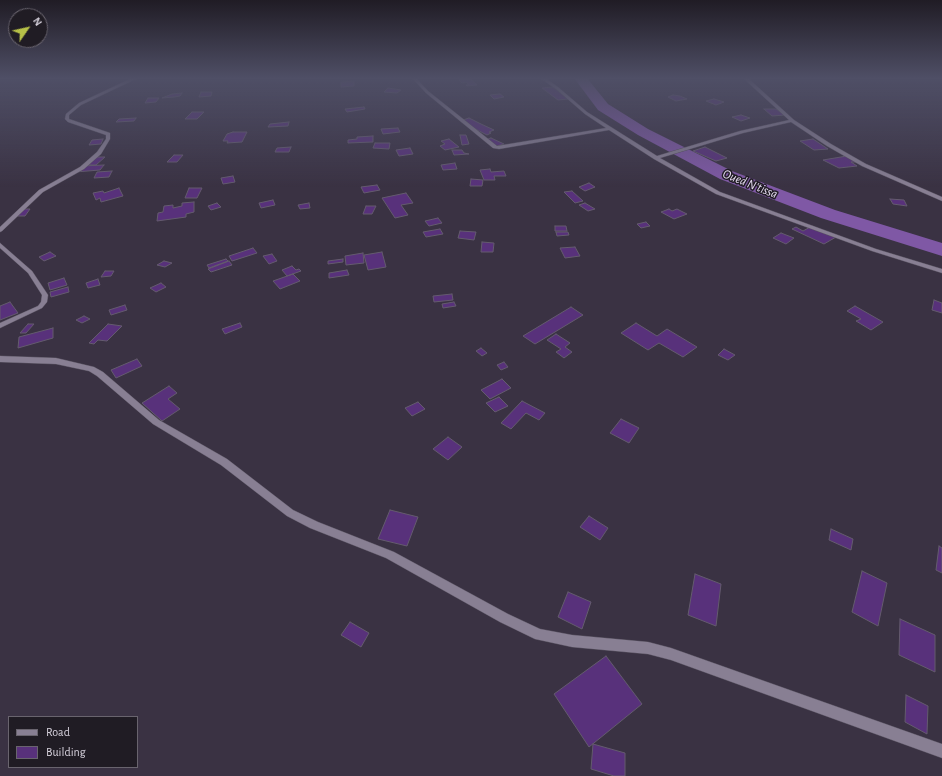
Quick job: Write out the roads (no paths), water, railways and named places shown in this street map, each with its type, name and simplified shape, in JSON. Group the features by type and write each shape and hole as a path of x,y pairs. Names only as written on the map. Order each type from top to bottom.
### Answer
{"street":[{"path":"0,230 41,191 82,168 99,153 109,136 108,134 70,121 67,119 68,114"},
{"path":"454,114 495,147 499,148 610,130"},
{"path":"588,114 610,130 656,158 718,192 874,250 942,270"},
{"path":"785,114 792,121 864,165 942,199"},
{"path":"656,158 742,132 792,121"},
{"path":"0,245 30,272 45,295 44,302 40,307 0,326"},
{"path":"0,359 56,361 91,369 100,374 156,422 224,462 290,513 314,525 390,555 504,618 539,635 572,641 648,648 671,654 942,751"}],"waterway":[{"name":"Oued N'tissa","path":"615,114 643,132 726,175 828,214 942,250"}]}
